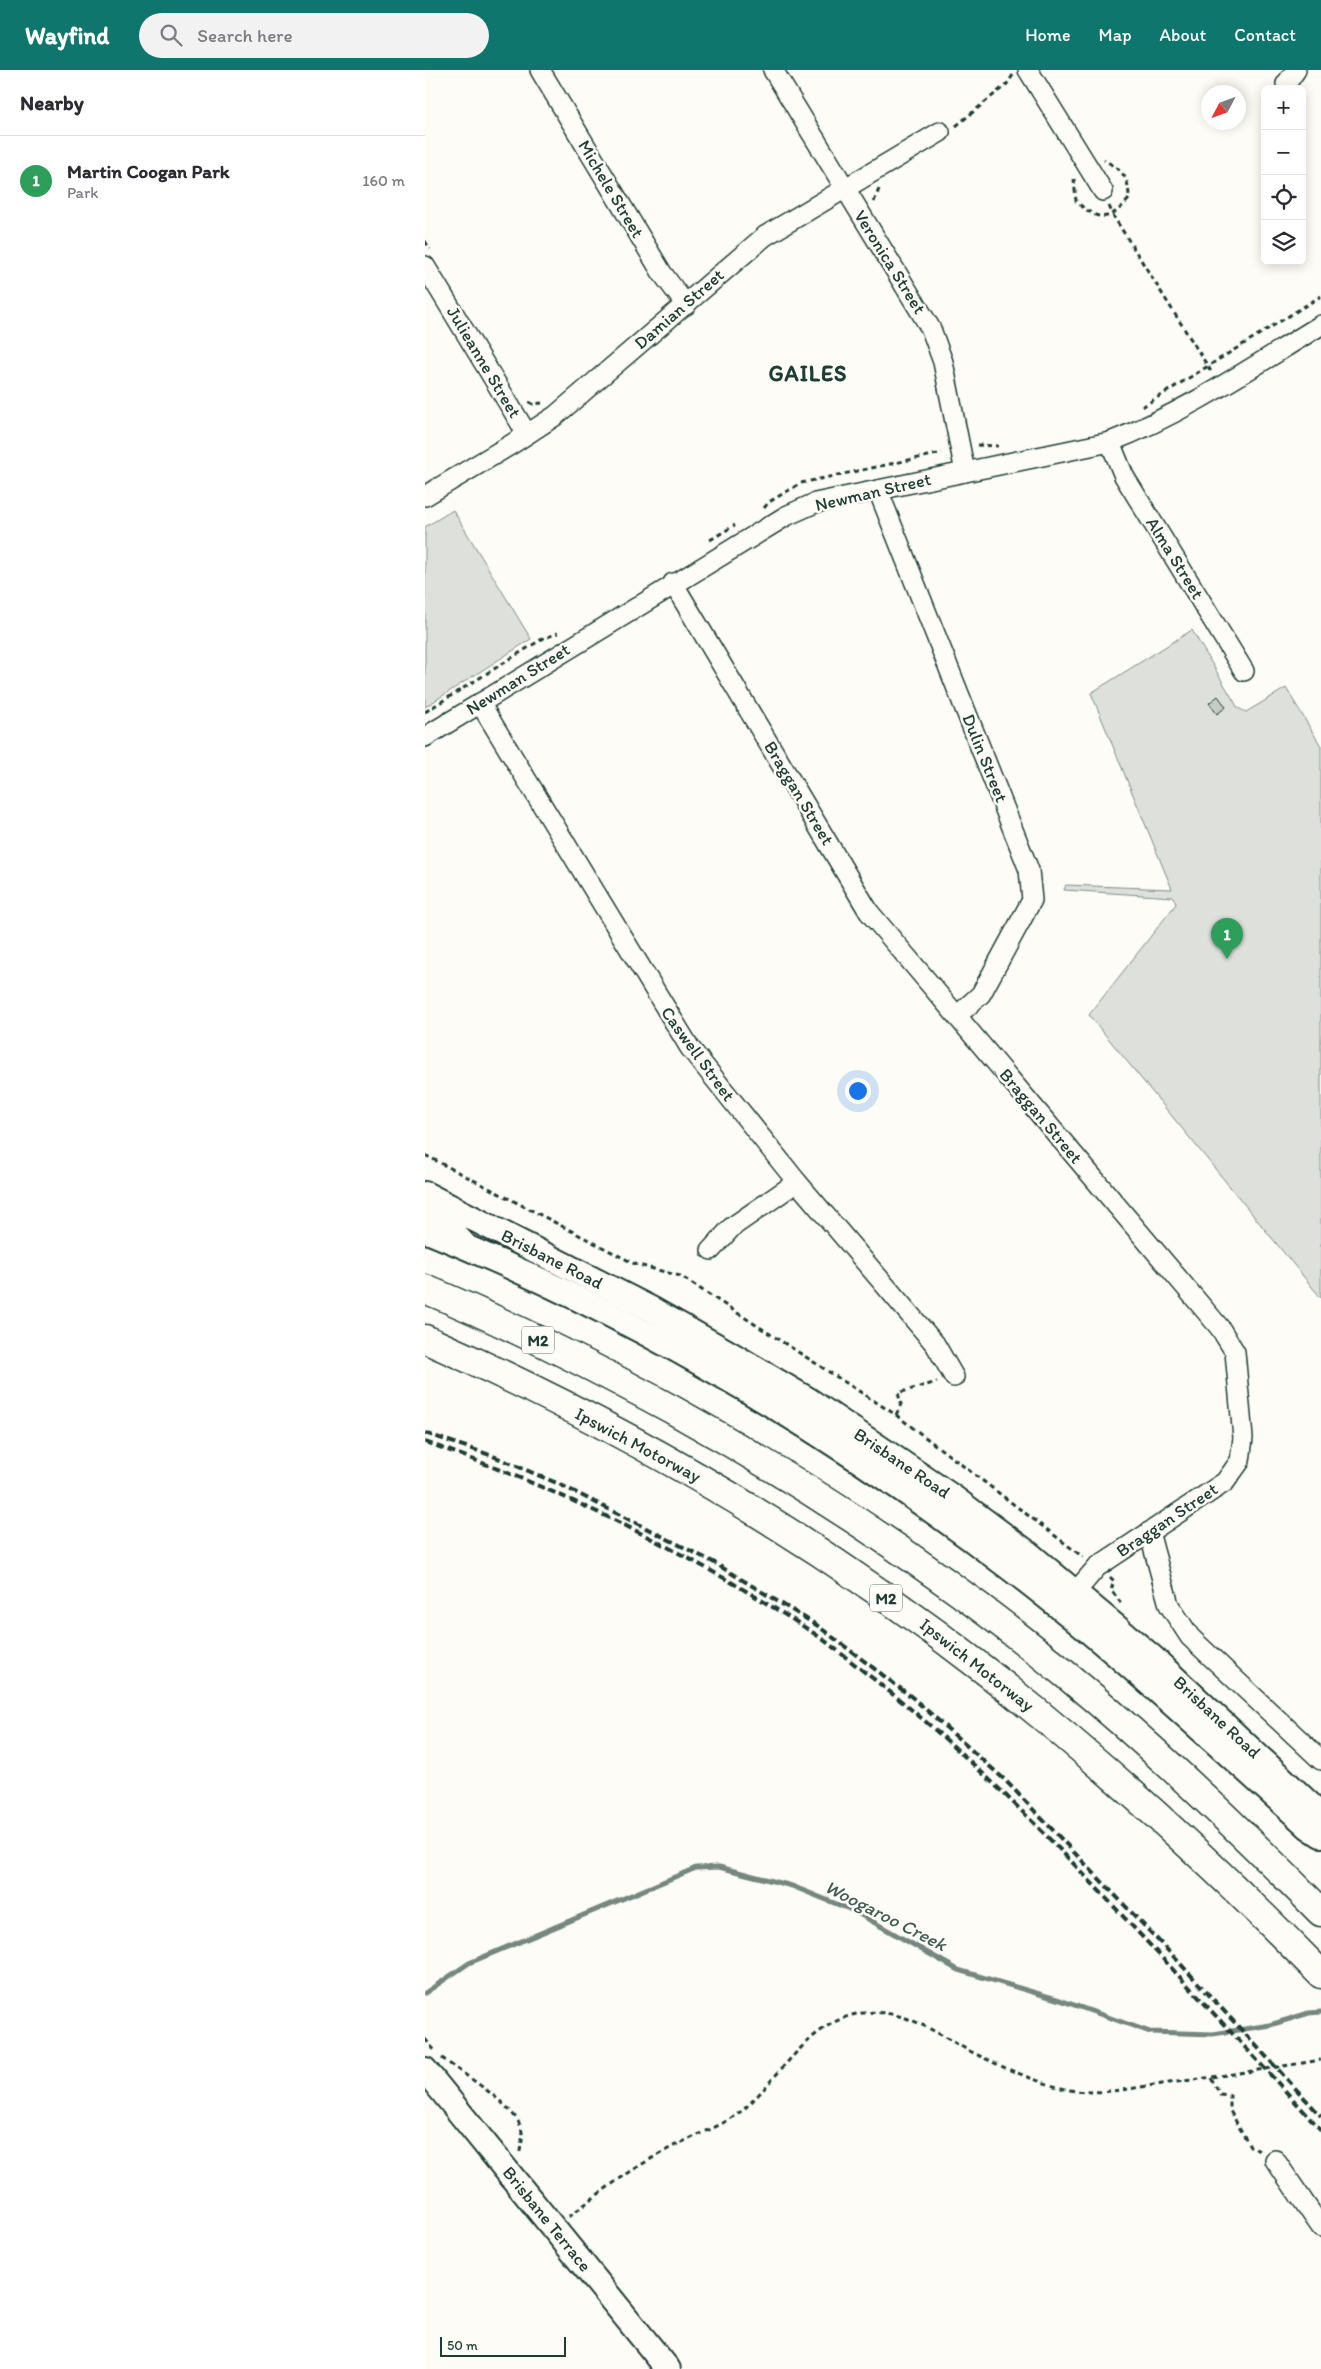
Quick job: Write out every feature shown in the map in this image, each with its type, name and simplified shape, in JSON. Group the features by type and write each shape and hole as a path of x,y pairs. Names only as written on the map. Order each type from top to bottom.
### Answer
{"highway":[{"name":"M2","path":"425,1289 519,1330 647,1396 749,1454 872,1530 975,1604 1083,1690 1191,1784 1321,1912"},
{"name":"Ipswich Motorway","path":"425,1339 546,1396 698,1477 787,1531 870,1586 983,1668 1056,1727 1172,1829 1321,1974"}],"main road":[{"name":"Brisbane Road","path":"425,1194 651,1309 807,1399 951,1496 1029,1554 1069,1600 1321,1836"},
{"name":"Brisbane Road","path":"425,1230 470,1248 619,1319 788,1414 859,1460 948,1522 1069,1600 1153,1658 1321,1815"},
{"name":"Brisbane Terrace","path":"431,2062 513,2177 668,2369"}],"street":[{"name":"Michele Street","path":"540,70 662,273 685,305"},
{"name":"Veronica Street","path":"773,70 931,330 943,362 965,472"},
{"path":"1022,72 1103,191"},
{"name":"Damian Street","path":"425,496 555,416 765,236 940,132"},
{"name":"Julieanne Street","path":"425,266 527,434"},
{"name":"Newman Street","path":"425,736 673,583 786,516 815,503 1110,442 1149,427 1220,387 1321,325"},
{"name":"Alma Street","path":"1110,442 1124,476 1245,671"},
{"name":"Dulin Street","path":"878,490 1029,870 1032,900 981,994 957,1016"},
{"name":"Braggan Street","path":"673,583 869,912 1220,1328 1235,1352 1243,1438 1240,1461 1225,1482 1097,1567 1069,1600"},
{"name":"Caswell Street","path":"480,703 690,1048 797,1182 935,1344 955,1378"},
{"path":"711,1250 732,1227 797,1182"},
{"path":"425,1215 454,1230 470,1248"},
{"path":"1149,1532 1169,1605 1190,1637 1321,1760"},
{"path":"1275,2160 1321,2227"}],"path":[{"path":"940,132 952,133 956,126 1022,72"},
{"path":"873,206 875,194 885,183"},
{"path":"1103,191 1114,217 1220,387"},
{"path":"1140,408 1321,296"},
{"path":"977,439 983,444"},
{"path":"973,445 1005,445"},
{"path":"896,1415 901,1404 898,1393 955,1378"},
{"path":"554,2229 617,2179 675,2146 707,2132 743,2110 795,2053 815,2036 849,2015 879,2012 912,2020 980,2056 1050,2084 1075,2091 1096,2092 1211,2078 1321,2060"},
{"path":"425,2039 431,2062 493,2096 521,2126 523,2139 513,2177"},
{"path":"1211,2078 1220,2094 1230,2095 1230,2111 1250,2146 1275,2160"}],"shaded area":[{"path":"453,510 531,639 425,707 425,527"},
{"path":"1192,630 1238,708 1246,712 1286,688 1321,746 1321,1298 1089,1015 1176,904 1173,897 1064,890 1066,885 1172,889 1091,693"}],"building":[{"path":"1218,696 1226,707 1217,714 1209,703"}],"waterway":[{"name":"Woogaroo Creek","path":"425,1993 469,1963 696,1868 719,1867 792,1886 854,1911 958,1970 1060,2000 1150,2032 1213,2034 1270,2025 1309,2013 1321,2012"}],"railway":[{"path":"425,1433 493,1456 559,1484 713,1562 818,1626 913,1698 1005,1780 1175,1958 1321,2116"},
{"path":"425,1442 526,1480 624,1525 720,1576 831,1645 958,1750 1048,1837 1321,2130"}],"place":[{"name":"Martin Coogan Park","path":"1227,959"}],"district":[{"name":"GAILES","path":"808,373"}]}
